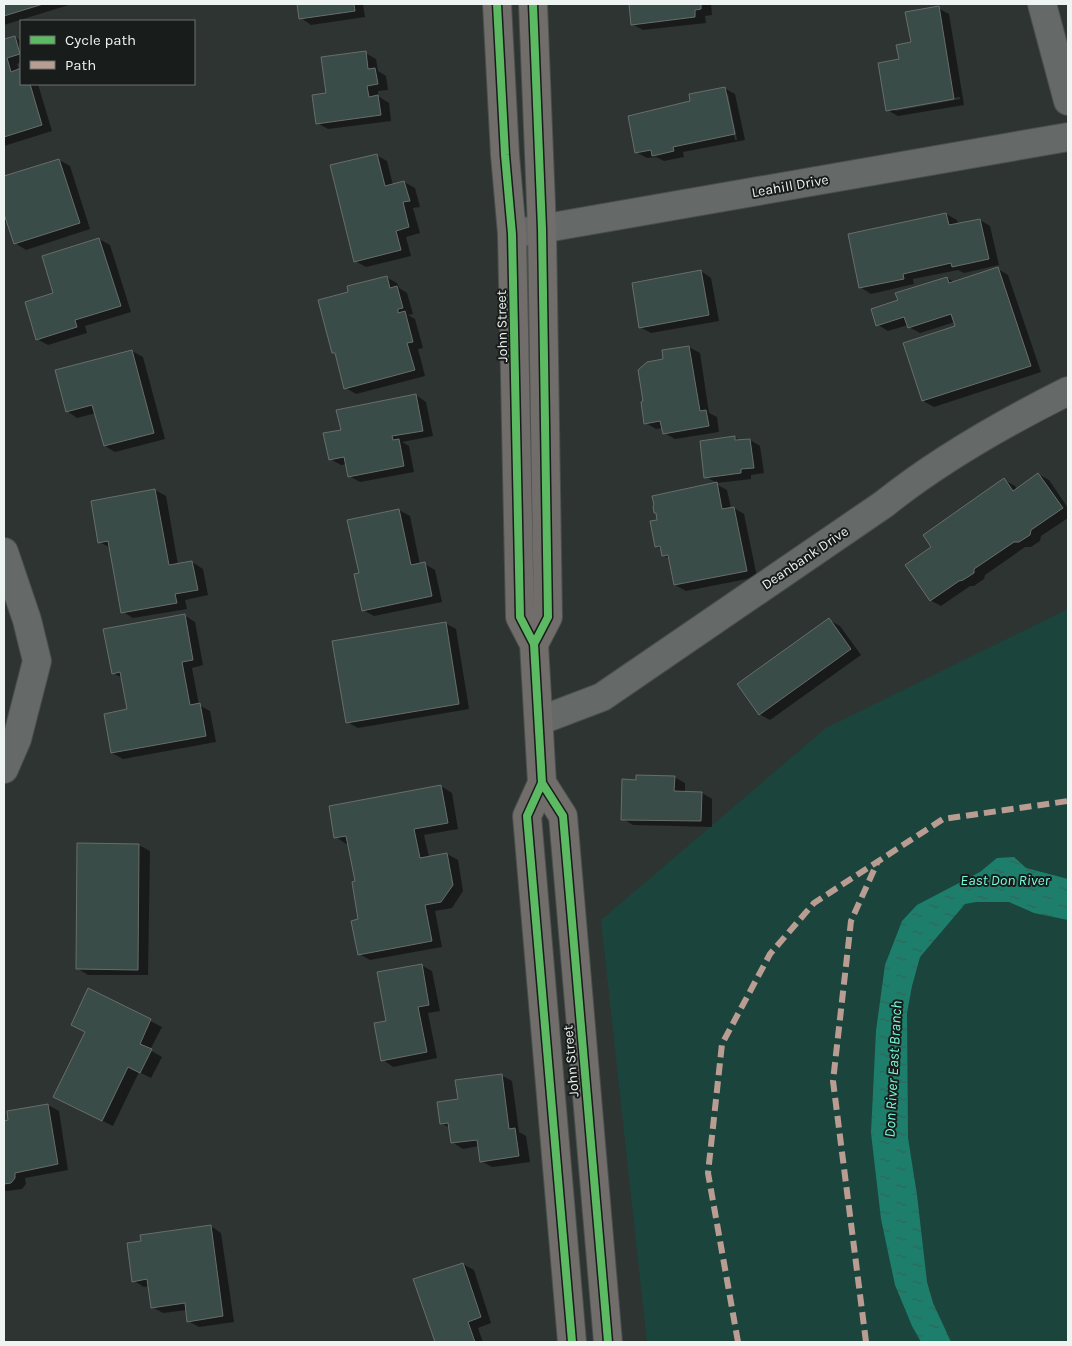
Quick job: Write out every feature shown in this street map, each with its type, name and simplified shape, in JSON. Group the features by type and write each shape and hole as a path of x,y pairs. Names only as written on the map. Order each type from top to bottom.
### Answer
{"main road":[{"name":"John Street","path":"497,4 505,155 512,234 520,617 534,644 542,783 527,816 572,1342"},
{"path":"533,4 542,229 548,617 534,644"},
{"name":"John Street","path":"542,783 563,816 608,1342"}],"street":[{"path":"1042,4 1068,101"},
{"name":"Leahill Drive","path":"512,234 1068,137"},
{"name":"Deanbank Drive","path":"539,720 602,697 884,504 912,482 1020,415 1068,391"},
{"path":"4,552 27,620 37,661 17,739 4,769"}],"shaded area":[{"path":"1068,609 1068,1342 647,1342 601,920 826,728"}],"water":[{"name":"East Don River","path":"1014,857 1026,868 1068,879 1068,920 1034,913 1009,902 965,904 920,957 912,986 907,1013 908,1138 927,1282 933,1303 951,1342 921,1342 912,1326 895,1285 881,1219 871,1133 876,1031 885,965 902,921 917,905 980,872 997,858"}],"building":[{"path":"4,4 43,4 4,16"},
{"path":"297,4 354,4 355,11 299,19"},
{"path":"629,4 701,4 701,9 695,10 695,17 631,25"},
{"path":"939,6 954,99 886,111 878,63 899,59 896,45 911,42 905,12"},
{"path":"15,36 20,54 7,58 11,72 20,68 20,85 30,85 42,125 4,137 4,39"},
{"path":"366,51 368,69 375,68 378,84 367,86 369,97 378,95 381,115 316,124 312,95 326,93 321,57"},
{"path":"725,87 735,134 673,147 674,151 652,156 651,150 635,153 628,116 690,101 689,94"},
{"path":"377,154 385,186 404,181 410,201 403,202 409,227 396,231 401,250 354,262 330,165"},
{"path":"59,159 80,223 14,244 4,214 4,176"},
{"path":"946,213 949,225 980,219 989,259 952,267 951,263 903,274 904,279 859,288 848,234"},
{"path":"99,238 121,306 75,320 77,327 36,340 25,302 53,293 42,256"},
{"path":"998,267 1031,366 922,401 903,343 955,326 951,314 908,328 904,317 876,326 871,309 898,300 895,293 947,277 949,283"},
{"path":"701,270 709,315 639,328 632,283"},
{"path":"387,276 390,288 397,286 403,308 398,309 398,313 405,311 413,342 407,343 415,370 344,389 318,300 348,292 347,286"},
{"path":"689,346 700,411 706,410 709,426 663,434 660,421 644,424 641,402 643,401 638,370 647,362 663,359 662,350"},
{"path":"132,350 154,433 104,446 92,405 66,412 55,370"},
{"path":"416,394 423,431 392,436 393,440 399,439 404,466 348,477 344,457 329,460 323,433 341,430 336,410"},
{"path":"735,436 735,440 750,439 754,468 741,469 741,473 704,478 700,441"},
{"path":"1038,473 1063,508 1031,530 1030,535 1019,542 1014,542 974,569 974,573 930,601 905,565 931,547 923,535 1004,478 1013,491"},
{"path":"717,482 722,509 734,507 747,571 674,585 668,555 662,556 660,546 655,547 650,521 657,520 656,513 654,513 652,496"},
{"path":"155,489 169,565 192,561 198,590 175,594 177,603 121,613 108,541 98,543 91,501"},
{"path":"399,509 411,565 425,562 432,596 362,611 354,574 359,573 347,520"},
{"path":"185,614 193,660 182,662 190,705 200,703 206,736 111,753 104,714 127,709 120,672 112,674 103,629"},
{"path":"829,618 851,649 759,715 737,684"},
{"path":"446,622 459,704 346,723 332,641"},
{"path":"636,775 675,776 674,791 702,792 701,821 621,820 622,779 636,780"},
{"path":"441,785 448,823 414,829 420,858 447,853 453,885 441,902 425,905 432,941 358,955 351,921 358,919 352,882 355,881 346,836 334,838 329,806"},
{"path":"77,843 139,844 138,970 76,969"},
{"path":"422,964 429,1005 418,1007 427,1052 381,1061 374,1023 386,1021 377,972"},
{"path":"88,988 151,1019 140,1044 152,1049 140,1073 128,1067 102,1121 53,1097 85,1032 71,1025"},
{"path":"502,1074 509,1129 515,1128 519,1156 480,1162 477,1140 451,1143 448,1123 440,1124 437,1102 458,1099 455,1080"},
{"path":"48,1104 58,1164 15,1173 15,1178 11,1183 4,1184 4,1121 8,1120 7,1111"},
{"path":"211,1225 223,1316 187,1322 185,1303 151,1308 147,1279 132,1282 127,1243 141,1241 140,1235"},
{"path":"463,1263 481,1317 468,1322 475,1342 435,1342 413,1279"}],"marked path":[{"path":"738,1342 708,1173 722,1044 770,954 814,903 943,819 1068,801"},
{"path":"866,1342 833,1081 851,921 878,861"}],"cycle path":[{"path":"497,4 505,155 512,234 520,617 534,644 542,783 527,816 572,1342"},
{"path":"533,4 542,229 548,617 534,644"},
{"path":"542,783 563,816 608,1342"}],"water label":[{"name":"Don River East Branch","path":"893,1069"}]}
